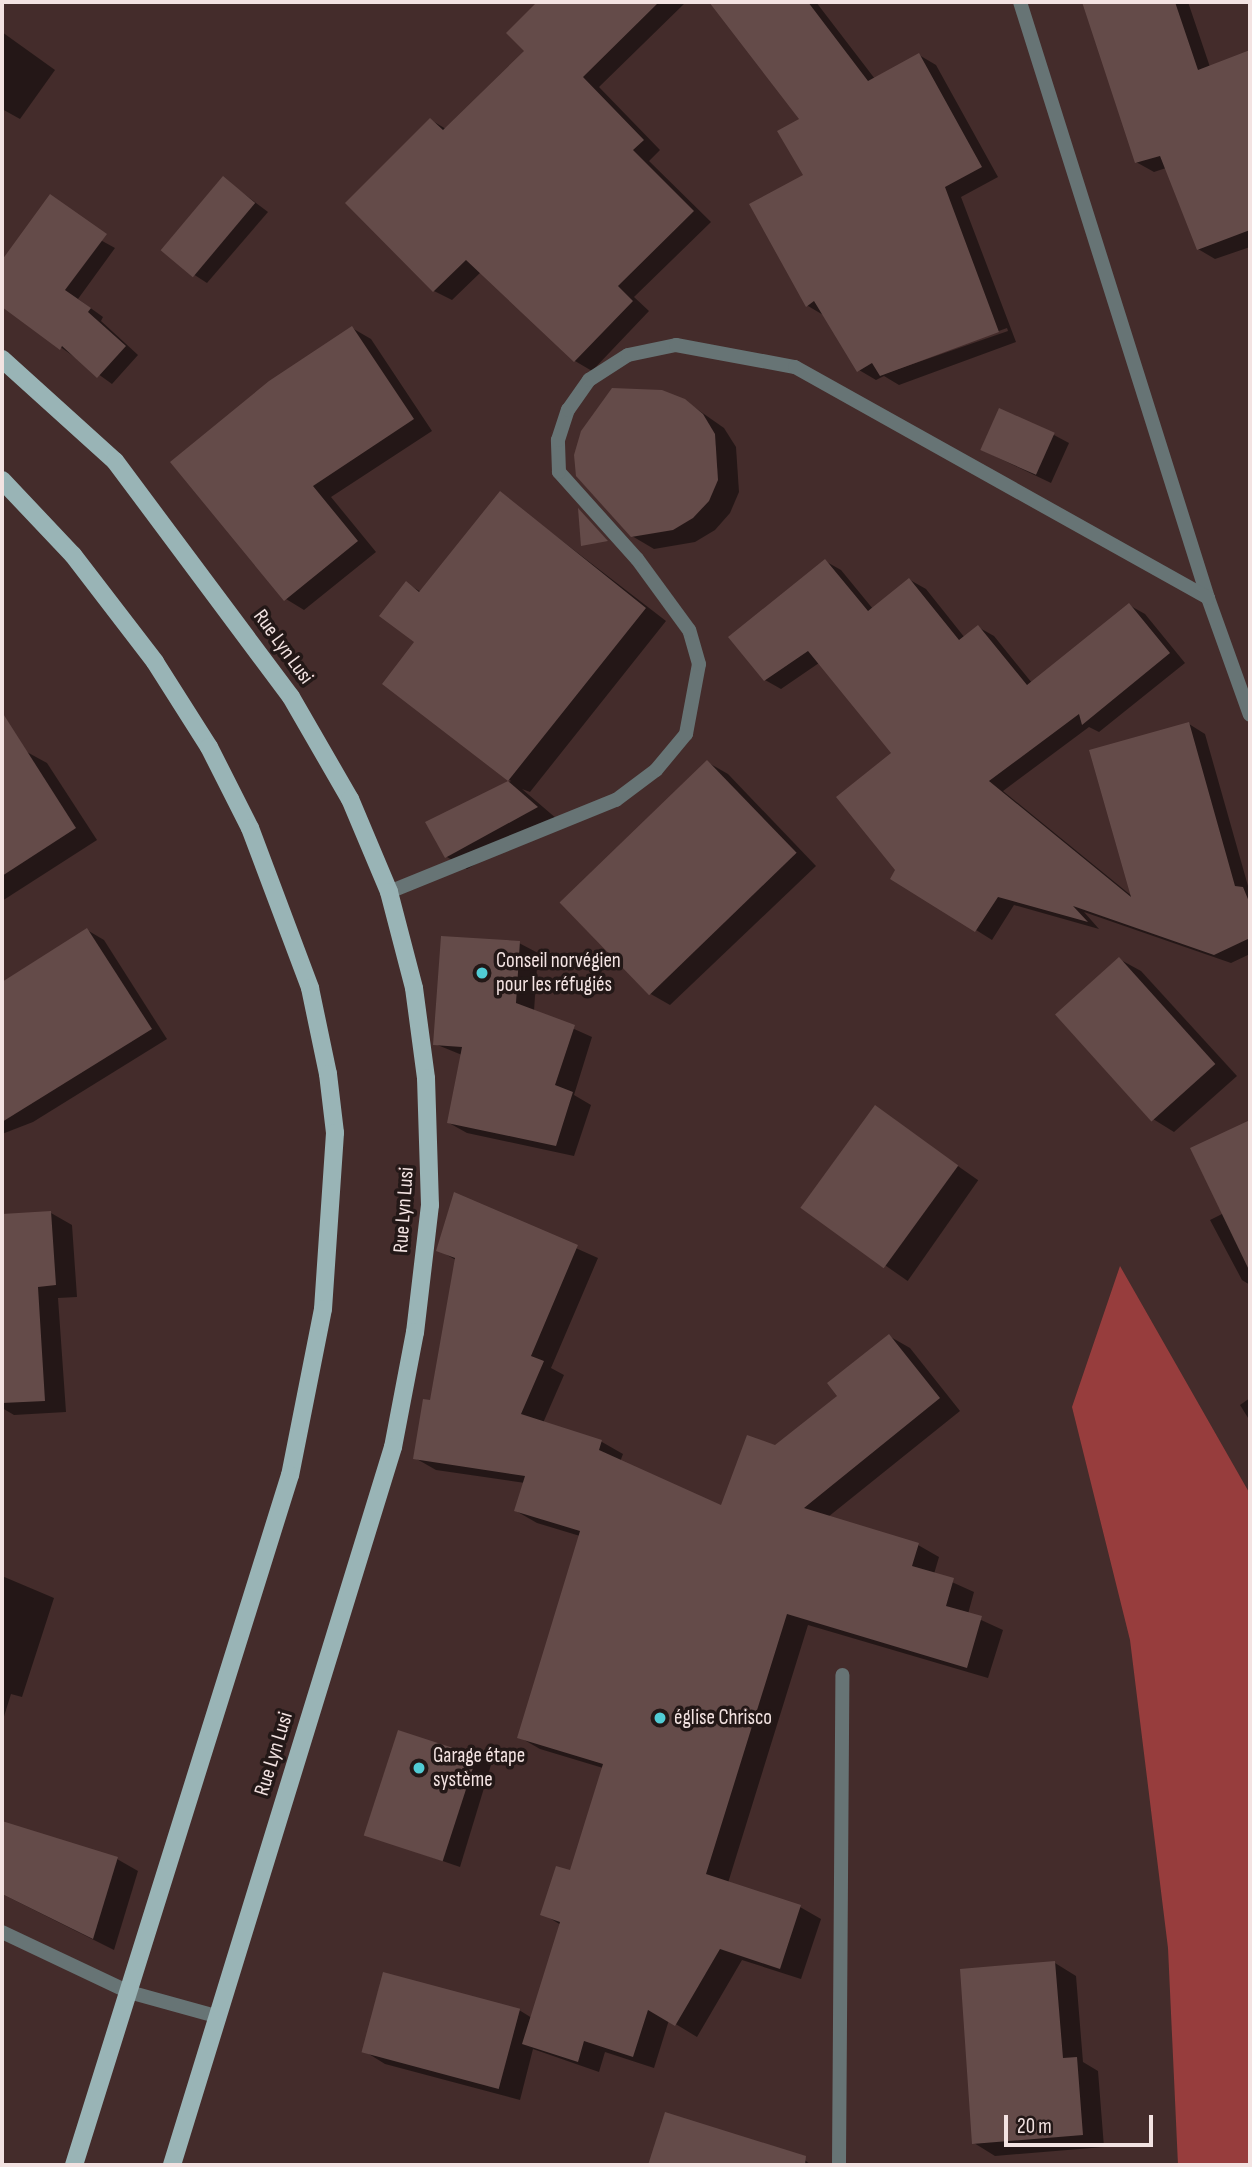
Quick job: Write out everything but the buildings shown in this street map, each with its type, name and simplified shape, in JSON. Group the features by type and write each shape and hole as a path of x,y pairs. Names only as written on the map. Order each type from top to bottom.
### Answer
{"main road":[{"name":"Rue Lyn Lusi","path":"2,359 115,461 291,697 337,776 388,891 414,988 431,1140 430,1205 415,1332 393,1447 172,2165"},
{"path":"2,480 73,555 155,662 209,747 238,804 282,907 310,988 328,1074 335,1133 323,1309 293,1463 74,2165"}],"street":[{"path":"1020,2 1208,598 1250,715"},
{"path":"388,891 616,800 656,770 686,734 699,664 689,630 637,559 559,471 558,440 568,410 589,380 628,355 676,345 795,367 1208,598"},
{"path":"839,2165 842,1675"},
{"path":"2,1932 129,1992 216,2015"}],"shaded area":[{"path":"1120,1266 1250,1494 1250,2165 1178,2165 1168,1948 1130,1640 1072,1407"}],"place":[{"name":"Conseil norvégien pour les réfugiés","path":"482,973"},
{"name":"église Chrisco","path":"660,1718"},
{"name":"Garage étape système","path":"419,1768"}]}
